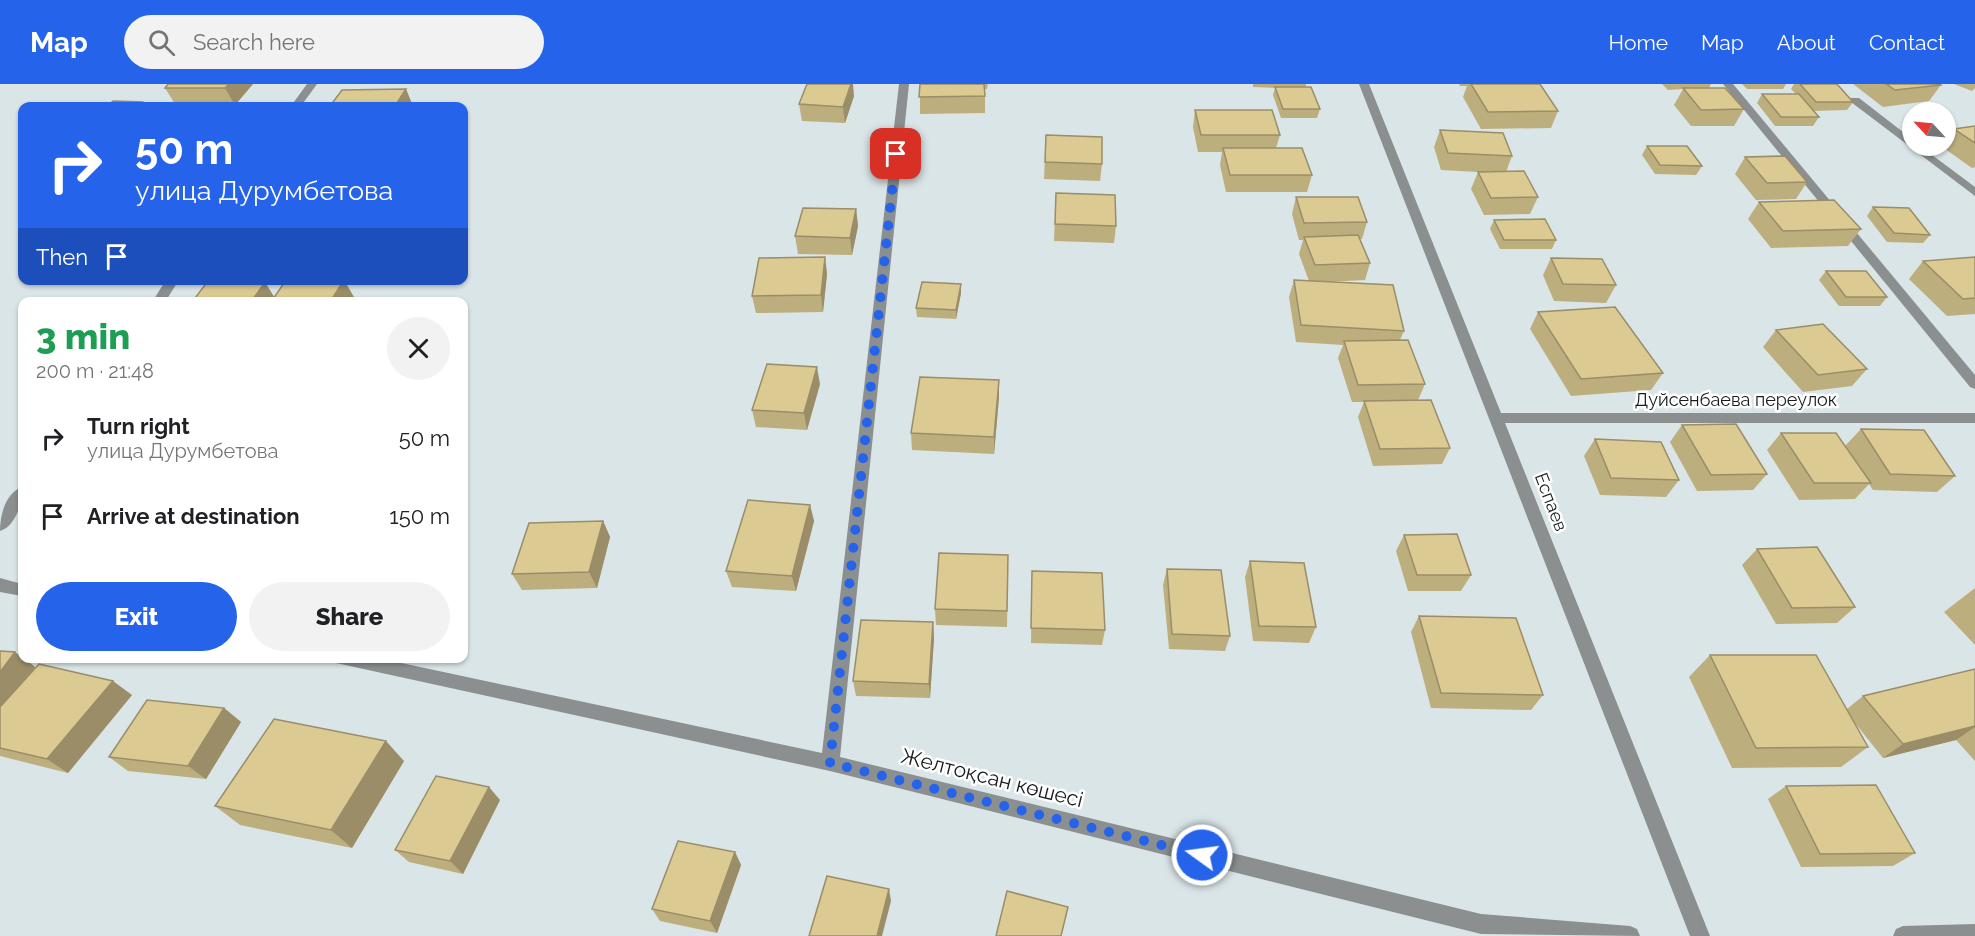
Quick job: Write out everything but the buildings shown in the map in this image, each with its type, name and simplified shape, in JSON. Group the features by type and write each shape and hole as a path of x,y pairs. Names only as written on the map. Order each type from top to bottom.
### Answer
{"street":[{"path":"299,102 312,84"},
{"path":"830,763 904,84"},
{"name":"Еспаев","path":"1364,84 1700,936"},
{"path":"1728,84 1975,384"},
{"path":"1855,100 1902,136"},
{"path":"1927,156 1975,193"},
{"name":"Дуйсенбаева переулок","path":"1497,418 1975,418"},
{"path":"0,525 18,499"},
{"path":"0,585 18,589"},
{"name":"Желтоқсан көшесі","path":"365,663 830,763 1481,924 1630,936"},
{"path":"1903,936 1975,934"}],"route":[{"path":"896,154 830,763 1202,855"}]}
